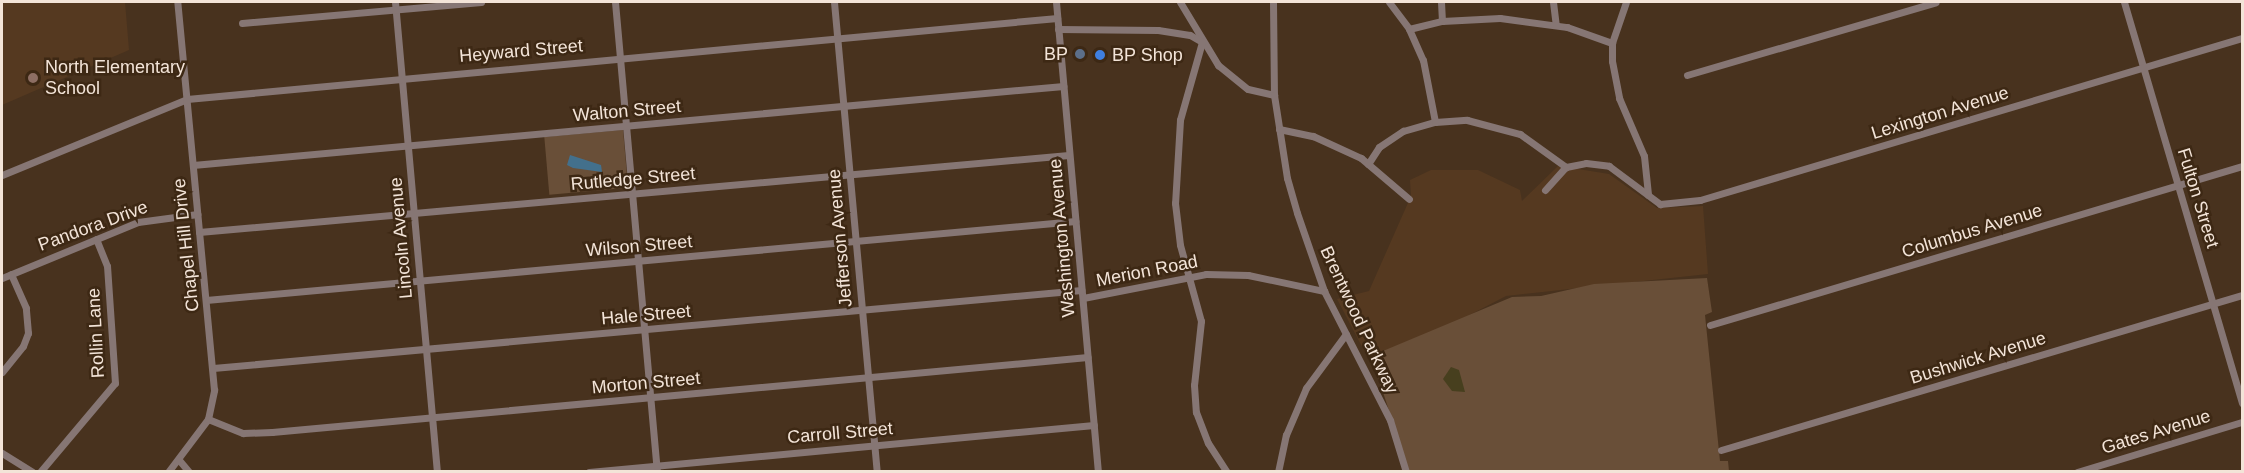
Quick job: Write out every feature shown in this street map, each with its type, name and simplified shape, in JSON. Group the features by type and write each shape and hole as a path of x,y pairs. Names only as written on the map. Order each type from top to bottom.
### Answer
{"street":[{"name":"Chapel Hill Drive","path":"168,471 208,419 214,390 177,2"},
{"path":"242,23 395,5 481,2"},
{"path":"615,2 657,469"},
{"name":"Jefferson Avenue","path":"834,2 877,471"},
{"name":"Washington Avenue","path":"1056,2 1098,471"},
{"path":"1180,2 1202,42 1218,65 1248,89 1274,95"},
{"name":"Brentwood Parkway","path":"1273,2 1274,95 1287,178 1324,291 1390,420 1406,471"},
{"path":"1389,2 1409,29 1428,77 1435,122"},
{"path":"1441,2 1442,21"},
{"path":"1553,2 1556,25"},
{"path":"1626,2 1612,43 1615,82 1644,156 1648,195"},
{"path":"1688,75 1935,2"},
{"name":"Fulton Street","path":"2124,2 2242,403"},
{"name":"Lincoln Avenue","path":"395,5 437,471"},
{"name":"Heyward Street","path":"2,175 187,99 402,77 1057,18"},
{"path":"1409,29 1442,21 1500,18 1556,25 1612,43"},
{"path":"1058,29 1158,30 1190,35 1202,42"},
{"name":"Lexington Avenue","path":"1648,195 1660,204 1700,200 2242,38"},
{"path":"1202,42 1185,97 1175,152 1175,203 1188,275 1201,321 1194,385 1197,412 1208,443 1227,471"},
{"name":"Walton Street","path":"193,165 1063,86"},
{"path":"1368,164 1390,138 1435,122 1482,123 1520,135 1546,150 1566,167"},
{"path":"1279,129 1331,142 1368,164 1409,199"},
{"name":"Rutledge Street","path":"199,232 1069,155"},
{"path":"1545,190 1566,167 1587,163 1609,166 1648,195"},
{"name":"Columbus Avenue","path":"1710,325 2242,166"},
{"name":"Pandora Drive","path":"2,278 150,219 197,214"},
{"name":"Wilson Street","path":"206,300 1075,221"},
{"name":"Rollin Lane","path":"40,471 115,383 107,266 96,239"},
{"path":"2,372 23,346 28,333 26,308 11,274"},
{"name":"Merion Road","path":"1082,294 1133,291 1188,275 1248,275 1324,291"},
{"name":"Hale Street","path":"213,368 862,310 1082,294"},
{"name":"Bushwick Avenue","path":"1721,450 2242,295"},
{"path":"1278,471 1286,435 1302,396 1346,334"},
{"name":"Morton Street","path":"208,419 253,433 1088,357"},
{"name":"Gates Avenue","path":"2077,471 2242,422"},
{"name":"Carroll Street","path":"590,471 657,469 874,445 1094,425"},
{"path":"2,453 33,471"},
{"path":"178,460 189,471"}],"shaded area":[{"name":"North Elementary School","path":"2,2 125,2 129,50 2,105"},
{"path":"623,130 628,188 549,195 544,137"},
{"path":"1558,166 1569,171 1572,168 1609,174 1657,208 1703,206 1708,274 1506,296 1372,366 1337,299 1369,291 1411,196 1410,180 1431,170 1478,170 1520,190 1522,201"},
{"path":"1707,278 1712,312 1705,315 1720,461 1728,461 1729,471 1409,471 1371,356 1512,297 1541,296 1594,284"}],"sand":[{"path":"1451,367 1459,370 1465,392 1452,391 1443,379"}],"water":[{"path":"570,155 601,165 602,172 567,165"}],"place":[{"name":"BP","path":"1080,54"},
{"name":"BP Shop","path":"1100,55"},
{"name":"North Elementary School","path":"33,78"}]}
